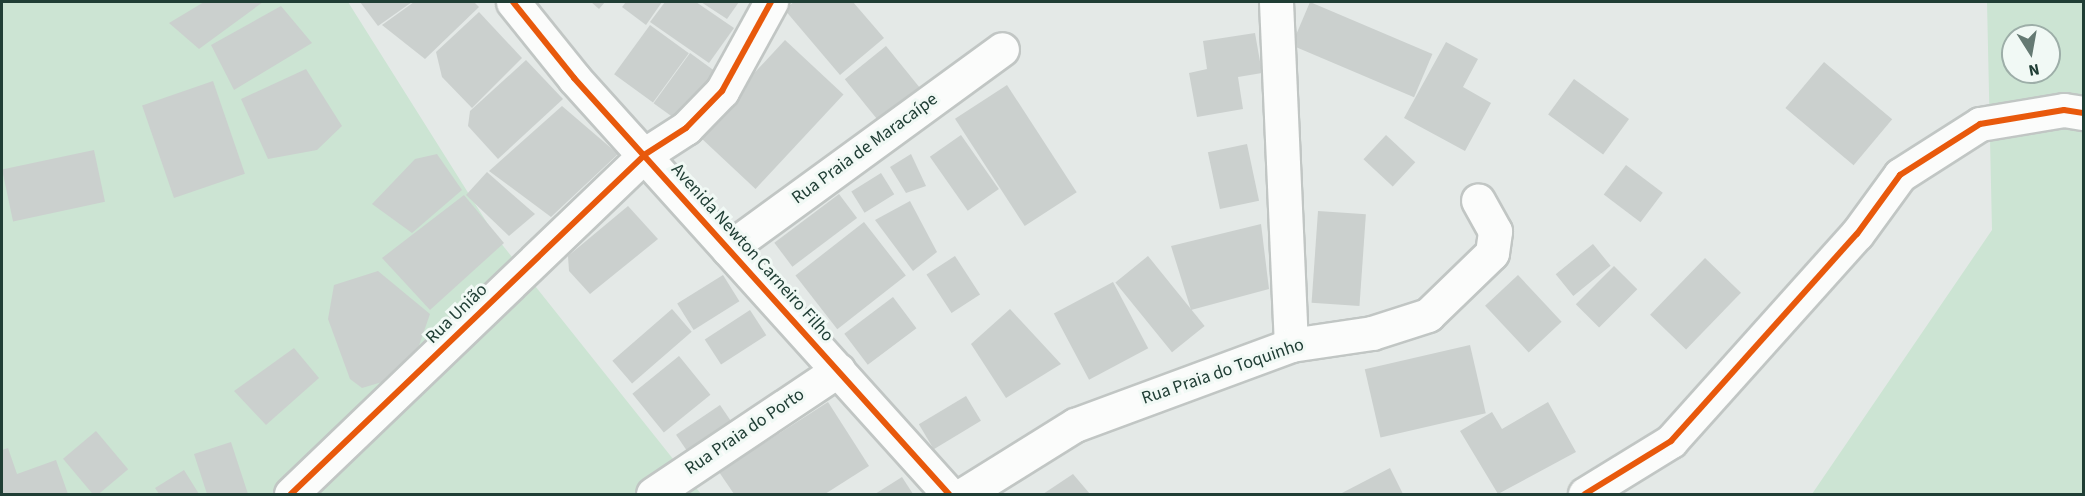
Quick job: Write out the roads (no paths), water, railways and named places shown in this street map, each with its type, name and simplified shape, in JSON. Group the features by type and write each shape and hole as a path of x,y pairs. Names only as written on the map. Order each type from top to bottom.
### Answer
{"street":[{"name":"Avenida Newton Carneiro Filho","path":"513,2 644,155 949,495"},
{"name":"Rua União","path":"291,495 644,155 686,128 722,91 771,2"},
{"path":"1276,2 1291,345"},
{"name":"Rua Praia de Maracaípe","path":"728,249 1002,49"},
{"path":"1586,495 1671,441 1857,234 1900,175 1980,124 2064,110 2084,113"},
{"name":"Rua Praia do Toquinho","path":"964,495 1075,425 1291,345 1371,333 1428,315 1492,253 1495,231 1478,200"},
{"name":"Rua Praia do Porto","path":"653,495 838,370"}]}
